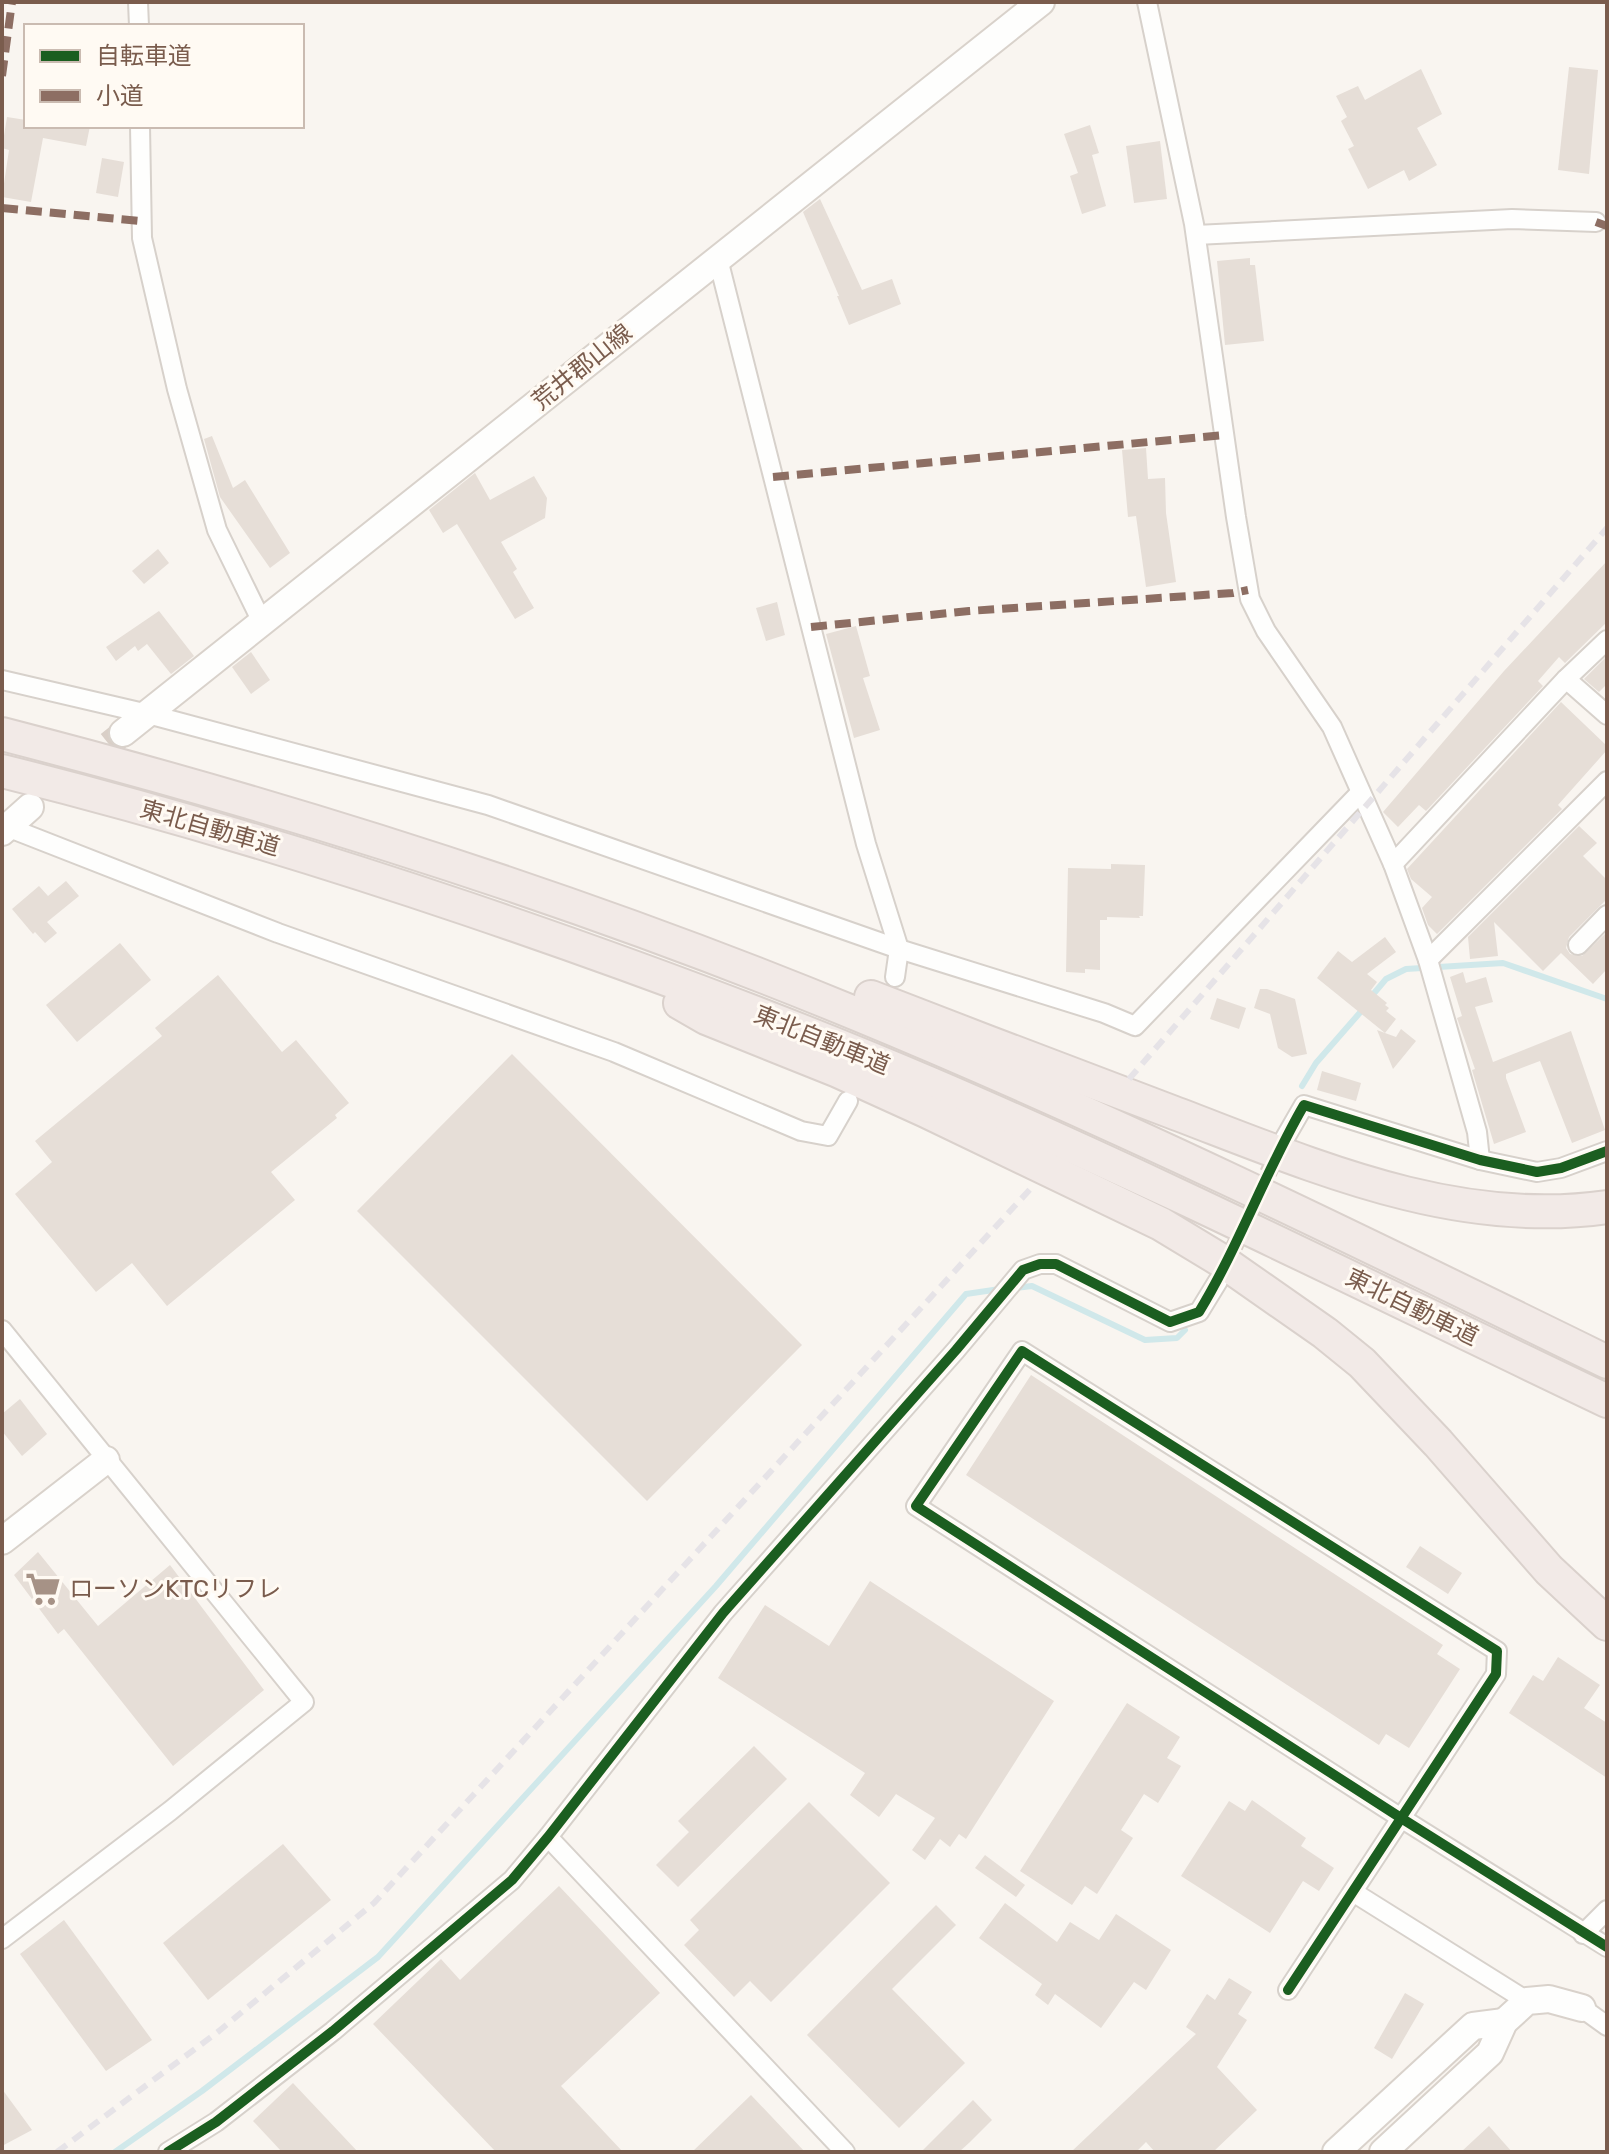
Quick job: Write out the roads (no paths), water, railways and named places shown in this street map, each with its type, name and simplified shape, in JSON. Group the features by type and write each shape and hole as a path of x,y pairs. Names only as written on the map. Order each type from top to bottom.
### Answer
{"highway":[{"name":"東北自動車道","path":"2,734 186,783 442,862 588,913 859,1015 1256,1191 1607,1362"},
{"name":"東北自動車道","path":"2,771 168,815 336,865 583,948 845,1048 948,1091 1241,1224 1607,1401"},
{"path":"588,913 727,949 866,995 1370,1185 1480,1208 1526,1212 1607,1207"},
{"path":"583,948 706,1018 838,1071 926,1111 1161,1224 1222,1261 1325,1333 1362,1363 1438,1443 1549,1570 1607,1624"}],"main road":[{"name":"荒井郡山線","path":"123,733 1041,2"},
{"path":"4,828 30,807"},
{"path":"2,1541 106,1460"},
{"path":"1383,2152 1490,2053 1504,2022 1527,2001 1549,1999 1582,2008"},
{"path":"1336,2152 1473,2026 1504,2022"}],"street":[{"path":"138,2 139,24"},
{"path":"1147,2 1196,235 1250,599 1266,631 1332,727 1393,864 1428,960 1477,1132 1480,1160"},
{"path":"140,128 142,238 177,389 217,530 262,622"},
{"path":"1196,235 1512,219 1596,222"},
{"path":"718,259 866,844 899,949 895,977"},
{"path":"1393,864 1566,679 1607,640"},
{"path":"1566,679 1607,715"},
{"path":"2,680 148,714 488,805 899,949 1104,1013 1135,1026 1360,793"},
{"path":"1428,960 1606,786"},
{"path":"4,828 278,933 614,1052 801,1131 828,1136 848,1101"},
{"path":"1578,945 1607,915"},
{"path":"1285,1138 1304,1105 1480,1160 1537,1172 1561,1168 1607,1151"},
{"path":"168,2152 216,2122 333,2031 512,1880 723,1613 1023,1270 1040,1264 1056,1264 1170,1322 1199,1312 1218,1281"},
{"path":"2,1330 304,1702 170,1811 2,1939"},
{"path":"1288,1990 1353,1892 1401,1818 1496,1674 1497,1651 1022,1351 916,1506 1401,1818 1607,1947"},
{"path":"548,1837 845,2152"},
{"path":"1353,1892 1527,2001"},
{"path":"1583,1934 1607,1910"},
{"path":"1582,2008 1607,2018"},
{"path":"1582,2008 1607,2026"}],"waterway":[{"path":"1370,998 1386,979 1406,969 1503,963 1607,999"},
{"path":"1302,1086 1316,1063 1364,1008"},
{"path":"1015,1288 1032,1286 1145,1340 1177,1338 1185,1330"},
{"path":"115,2152 202,2091 378,1957 716,1586 966,1294 1000,1289"}],"tunnel":[{"path":"48,793 123,733"},
{"path":"1223,1271 1281,1145"}],"railway":[{"path":"1129,1079 1607,528"},
{"path":"57,2152 219,2031 374,1903 1034,1185"}],"place":[{"name":"ローソンKTCリフレ","path":"43,1589"}]}
